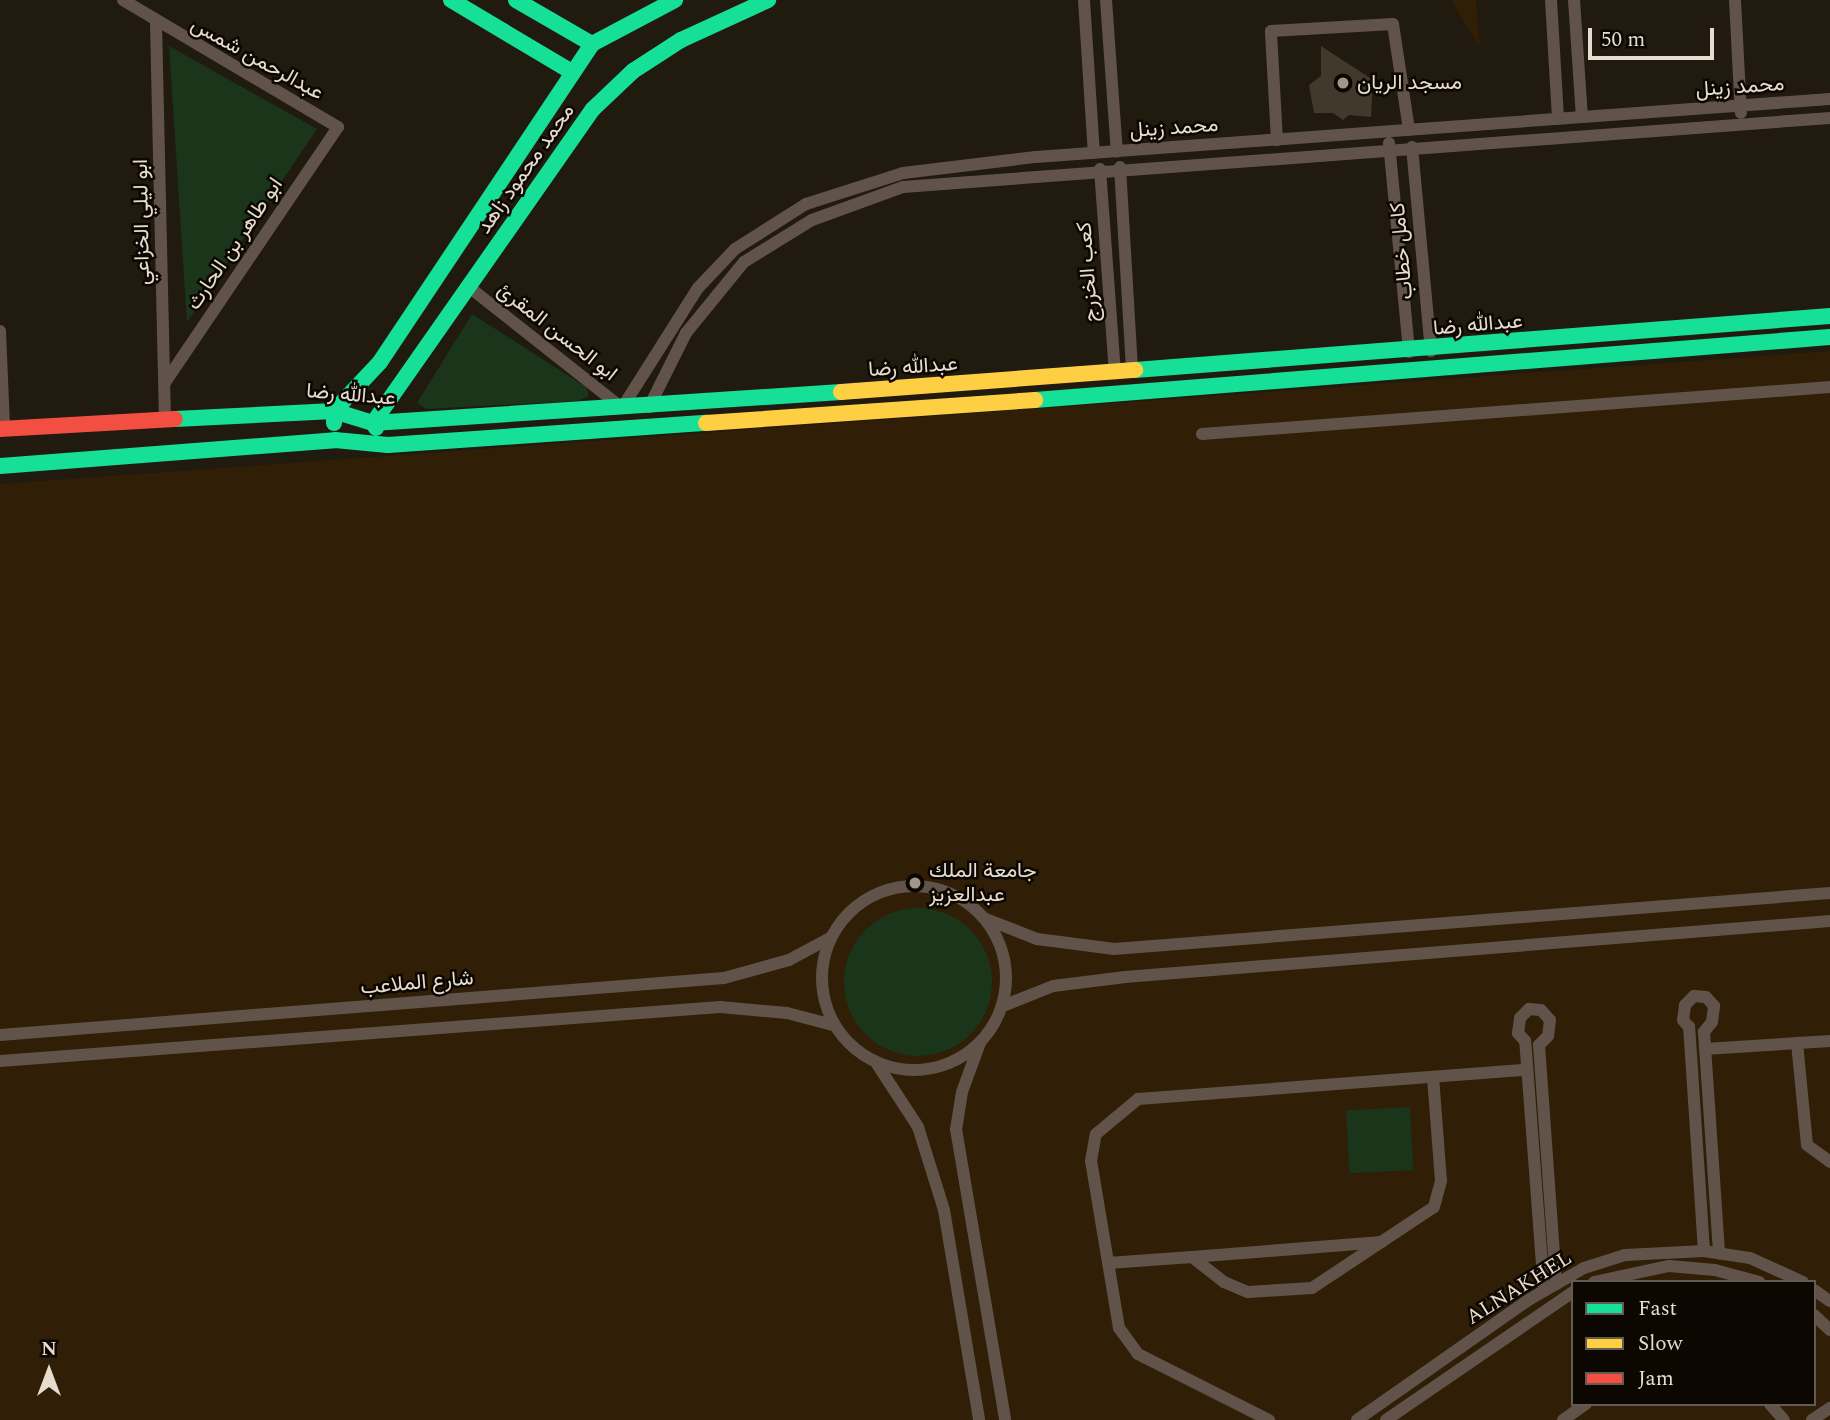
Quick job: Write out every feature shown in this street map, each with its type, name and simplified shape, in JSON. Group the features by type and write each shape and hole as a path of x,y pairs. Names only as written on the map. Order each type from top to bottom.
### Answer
{"street":[{"name":"عبدالرحمن شمس","path":"123,0 156,24 338,127"},
{"path":"451,0 572,72"},
{"path":"516,0 592,44"},
{"name":"محمد محمود زاهد","path":"334,411 380,362 592,44 675,0"},
{"name":"محمد محمود زاهد","path":"373,422 593,109 634,71 681,40 768,0"},
{"path":"1084,0 1094,153"},
{"path":"1106,0 1118,152"},
{"path":"1551,0 1558,119"},
{"path":"1574,0 1582,117"},
{"path":"1735,0 1742,124"},
{"name":"ابو ليلي الخزاعي","path":"156,24 165,419"},
{"path":"1277,140 1271,31 1393,24 1409,130"},
{"name":"محمد زينل","path":"622,408 698,288 735,249 806,204 903,173 1094,153 1830,99"},
{"name":"محمد زينل","path":"649,407 686,333 744,262 812,220 903,187 1120,167 1830,118"},
{"name":"ابو طاهر بن الحارث","path":"165,383 338,127"},
{"name":"كامل خطاب","path":"1388,132 1409,352"},
{"name":"كامل خطاب","path":"1412,147 1431,351"},
{"name":"كعب الخزرج","path":"1120,167 1132,371"},
{"name":"كعب الخزرج","path":"1100,169 1115,373"},
{"name":"ابو الحسن المقرئ","path":"469,287 622,408"},
{"name":"عبدالله رضا","path":"2,428 334,411 373,422 649,407 1431,351 1830,316"},
{"path":"0,331 2,428"},
{"name":"عبدالله رضا","path":"0,466 335,440 388,445 1412,374 1830,337"},
{"path":"1202,434 1830,387"},
{"path":"334,411 335,440"},
{"path":"373,422 388,445"},
{"path":"979,1420 944,1210 919,1126 877,1064 852,1048 833,1025 822,977 830,938 848,913 873,895 903,886 934,888 962,899 986,919 1037,939 1114,949 1830,893"},
{"path":"986,919 1005,966 1003,1006 980,1044 962,1092 956,1129 1005,1420"},
{"path":"1003,1006 1054,986 1125,977 1830,921"},
{"name":"شارع الملاعب","path":"0,1035 724,978 789,960 830,938"},
{"path":"1704,1251 1689,1027 1683,1020 1685,1005 1694,996 1706,997 1714,1006 1712,1022 1704,1032 1719,1253"},
{"path":"0,1061 720,1007 787,1013 833,1025"},
{"path":"1544,1291 1520,1018 1529,1009 1541,1010 1550,1020 1548,1036 1539,1045 1556,1284"},
{"path":"1705,1049 1830,1041"},
{"path":"1797,1043 1807,1145 1830,1162"},
{"path":"877,1064 932,1069 958,1060 980,1044"},
{"path":"1269,1420 1138,1354 1119,1328 1091,1161 1096,1134 1138,1099 1526,1070"},
{"path":"1192,1257 1224,1282 1248,1292 1286,1293 1311,1288 1385,1242 1434,1207 1441,1194 1433,1077"},
{"path":"1108,1263 1385,1242"},
{"name":"ALNAKHEL","path":"1357,1420 1544,1291 1625,1255 1704,1251 1719,1253 1750,1258 1799,1280"},
{"path":"1603,1280 1669,1266 1715,1270 1752,1280"},
{"path":"1386,1420 1571,1293"},
{"path":"1816,1317 1830,1330"},
{"path":"1563,1420 1583,1406"},
{"path":"1772,1406 1784,1420"},
{"path":"1812,1420 1830,1408"}],"shaded area":[{"path":"1451,0 1476,0 1480,48"},
{"name":"جامعة الملك عبدالعزيز","path":"1830,351 1830,1420 0,1420 0,484"}],"green space":[{"path":"169,46 317,129 187,322"},
{"path":"472,314 586,387 589,396 578,401 426,409 417,403"},
{"path":"918,908 946,913 971,929 987,954 992,982 987,1010 971,1035 946,1051 918,1056 890,1051 865,1035 849,1010 844,982 849,954 865,929 890,913"},
{"path":"1410,1107 1413,1170 1349,1173 1346,1110"}],"building":[{"name":"مسجد الريان","path":"1321,46 1373,80 1371,117 1349,115 1343,120 1333,113 1314,113 1309,85 1321,76"}],"traffic: fast":[{"path":"451,0 572,72"},
{"path":"516,0 592,44"},
{"path":"334,423 334,411 380,362 592,44 675,0"},
{"path":"376,428 373,423 593,109 633,71 681,40 768,0"},
{"path":"1135,370 1830,316"},
{"path":"1035,400 1830,337"},
{"path":"175,419 334,411 373,423 841,392"},
{"path":"0,466 335,440 388,445 706,423"}],"traffic: slow":[{"path":"841,392 1135,370"},
{"path":"706,423 1035,400"}],"traffic: jam":[{"path":"0,429 175,419"}],"place":[{"name":"مسجد الريان","path":"1343,83"},
{"name":"جامعة الملك عبدالعزيز","path":"915,883"}]}
